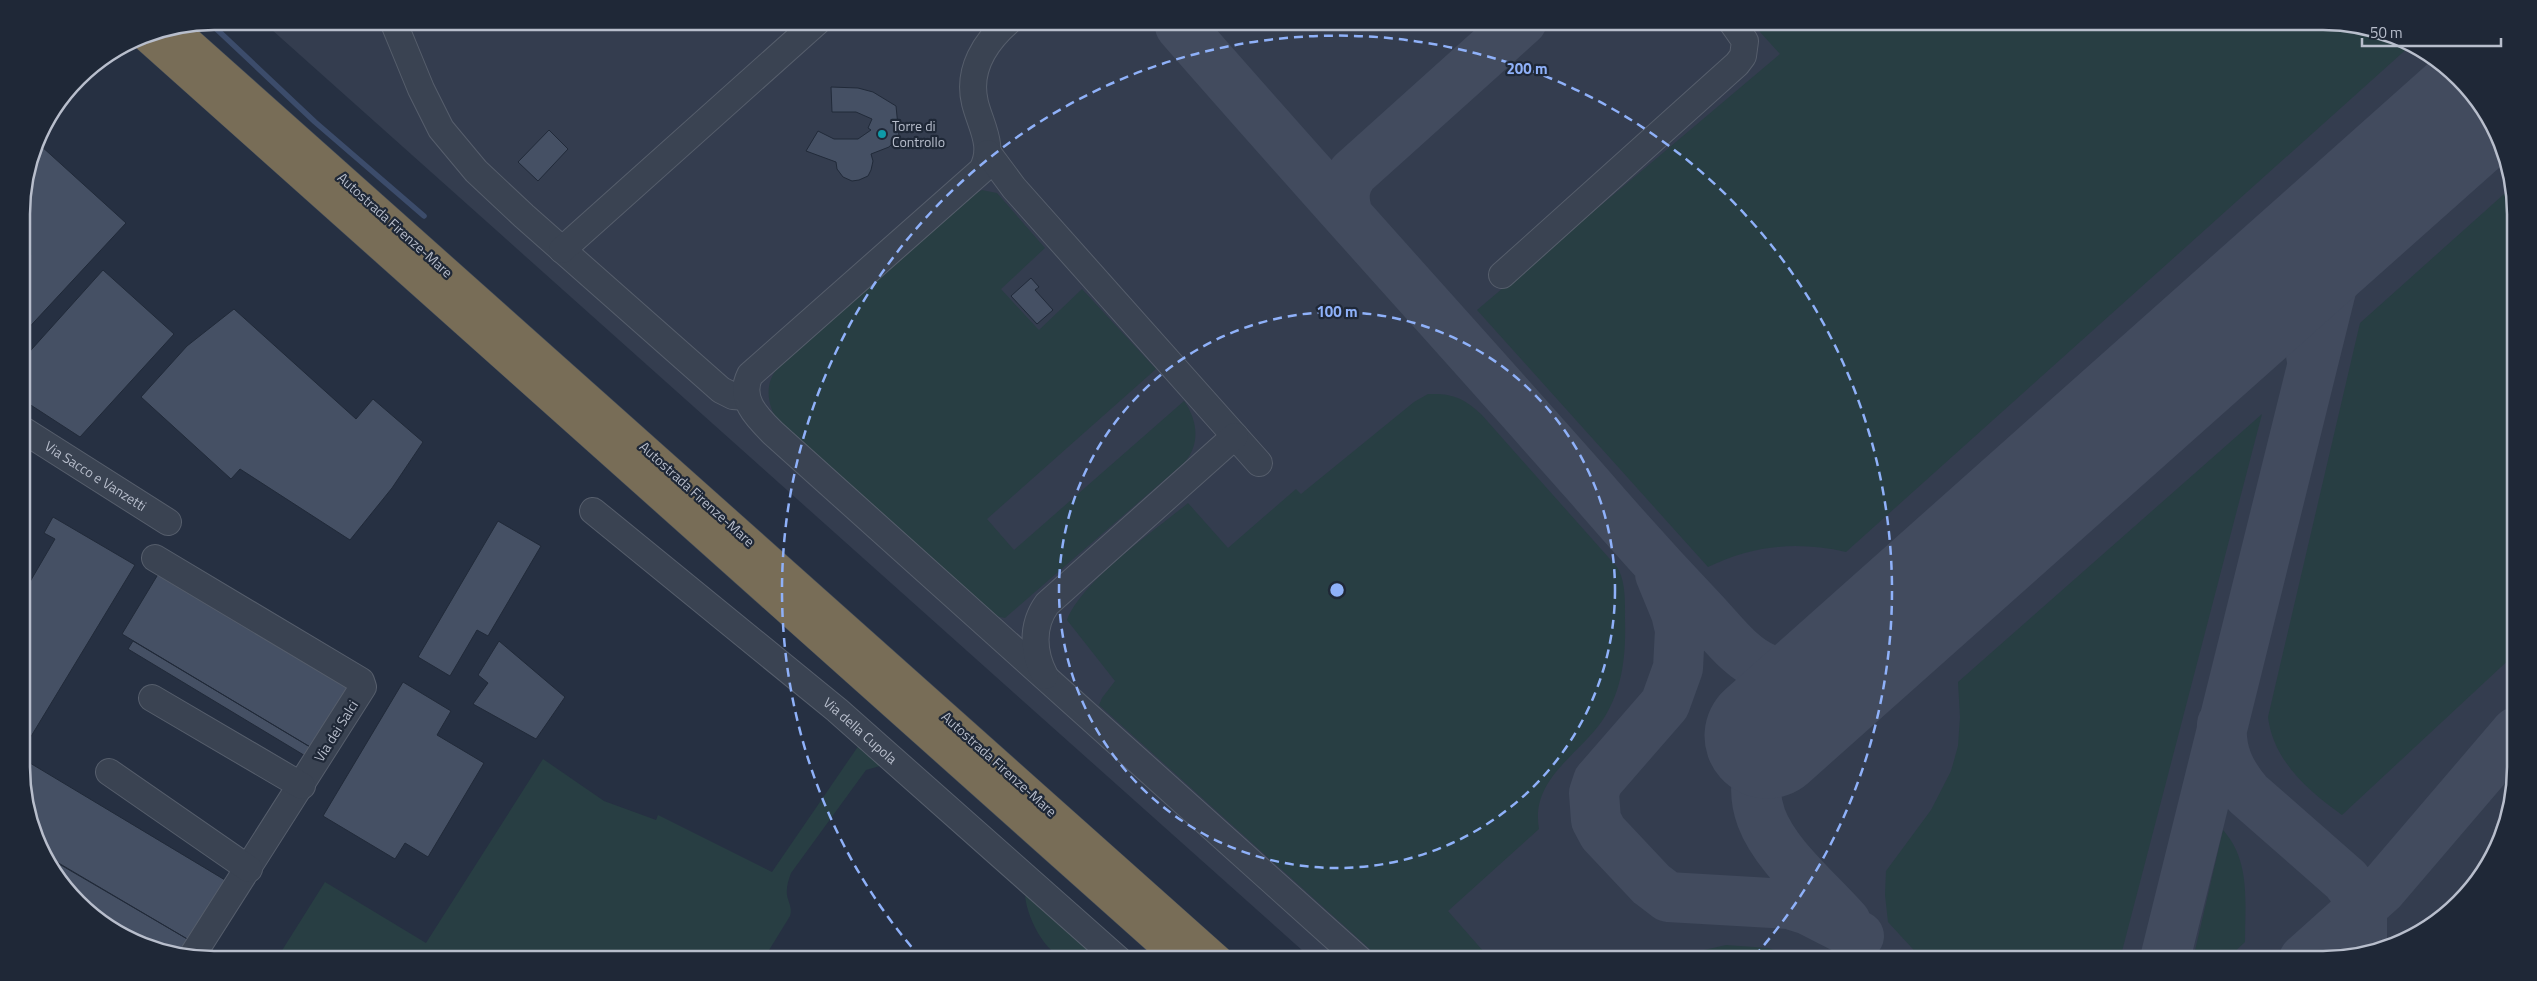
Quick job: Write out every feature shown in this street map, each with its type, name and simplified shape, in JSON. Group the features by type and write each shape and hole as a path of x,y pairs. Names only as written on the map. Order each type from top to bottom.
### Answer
{"highway":[{"name":"Autostrada Firenze-Mare","path":"180,34 1209,951"},
{"name":"Autostrada Firenze-Mare","path":"150,42 1169,951"}],"street":[{"path":"397,30 421,89 441,129 476,170 562,250 721,390 733,396 746,397"},
{"path":"562,250 808,30"},
{"path":"997,30 982,53 973,80 973,95 986,134 988,153 986,162 976,176 750,375 745,389 746,397 760,421 773,433 1350,951"},
{"path":"1502,275 1736,64 1743,56 1745,41 1737,30"},
{"path":"988,153 1014,188 1259,463"},
{"name":"Via Sacco e Vanzetti","path":"30,434 168,522"},
{"path":"1046,678 1038,660 1035,642 1038,619 1047,604 1235,436"},
{"name":"Via della Cupola","path":"593,511 837,710 1109,951"},
{"name":"Via dei Salci","path":"155,558 360,681 363,687 302,786 196,950"},
{"path":"152,698 302,786"},
{"path":"109,772 249,869"}],"shaded area":[{"path":"272,30 2335,30 2370,36 2404,49 2435,68 2469,102 2493,144 2501,167 2507,202 2507,779 2501,814 2488,848 2469,879 2435,913 2393,937 2370,945 2335,951 1303,951"}],"green space":[{"path":"1758,30 2335,30 2370,36 2406,50 1846,552 1810,547 1775,547 1742,554 1708,567 1477,310 1780,54"},
{"path":"982,190 997,193 1045,248 1001,289 1036,327 1039,330 1082,289 1156,369 987,519 1014,550 1184,401 1192,415 1195,431 1193,447 1185,462 1005,618 995,616 778,421 769,401 769,387 778,368 971,196"},
{"path":"2505,193 2507,202 2507,661 2342,815 2317,796 2294,773 2277,747 2271,733 2268,717 2360,323"},
{"path":"1428,394 1444,394 1463,400 1481,414 1617,567 1622,579 1624,592 1624,658 1615,695 1604,718 1549,781 1542,795 1538,811 1539,829 1448,911 1483,951 1372,951 1099,705 1115,681 1067,620 1087,589 1103,573 1120,557 1188,503 1228,548 1296,489 1301,494 1414,402"},
{"path":"2262,414 2122,951 1915,951 1888,922 1885,895 1886,871 1931,810 1951,771 1958,746 1960,717 1958,682"},
{"path":"859,745 1103,951 1051,950 1032,922 1028,912 1025,893 913,791 897,781 880,766 866,770 791,873 787,889 791,909 790,916 769,951 282,951 325,882 426,943 543,759 604,801 656,820 658,815 772,872"},
{"path":"2223,830 2232,842 2242,869 2245,898 2245,942 2235,951 2195,951"},
{"path":"1726,945 1768,948 1778,951 1700,951"}],"building":[{"name":"Torre di Controllo","path":"831,87 858,88 873,92 896,106 899,136 889,147 871,154 873,161 871,170 868,176 859,180 852,181 843,177 837,169 836,162 806,151 818,131 834,139 858,139 871,130 868,128 872,119 856,112 832,112"},
{"path":"549,130 568,149 538,181 518,162"},
{"path":"43,147 126,223 30,326 30,202 36,167"},
{"path":"103,270 174,334 80,437 30,405 30,351"},
{"path":"1031,278 1039,287 1035,290 1053,310 1037,324 1011,296"},
{"path":"234,309 356,419 373,399 423,442 392,488 350,540 240,469 231,479 141,397 187,346"},
{"path":"53,517 135,565 30,738 30,582 55,539 44,533"},
{"path":"498,521 541,546 488,636 477,630 450,676 418,657"},
{"path":"160,571 353,687 315,750 122,634"},
{"path":"133,641 312,748 307,757 128,649"},
{"path":"499,641 565,697 536,739 473,704 488,683 478,675"},
{"path":"403,682 451,711 437,735 484,763 428,857 405,843 395,859 323,816"},
{"path":"30,763 225,880 189,940 57,863 44,837 36,814 30,779"},
{"path":"57,862 189,940 184,948 167,945 144,937 122,926 102,913 84,897 68,879"}],"waterway":[{"path":"217,30 315,122 424,216"}],"taxiway":[{"path":"1184,30 1631,534 1724,636 1748,658 1767,669 1786,674 1804,674 1822,670 1854,653 1898,618"},
{"path":"1348,215 1345,193 1347,183 1353,173 1512,30"},
{"path":"2167,951 2340,254 2364,211 2393,179"},
{"path":"2220,333 2254,315 2280,314 2289,318 2302,332 2307,341 2312,361"},
{"path":"1660,574 1676,613 1680,630 1678,668 1665,704 1598,781 1594,793 1596,820 1603,833 1651,884 1668,897 1789,904 1808,910 1859,936"},
{"path":"1783,722 1764,754 1756,782 1758,808 1768,831 1783,854 1846,922"},
{"path":"2222,724 2223,744 2228,762 2231,770 2248,794 2346,880 2358,896 2362,908 2362,940"},
{"path":"2313,951 2381,890 2507,743"}],"runway":[{"path":"1767,736 2473,107"}],"place":[{"name":"Torre di Controllo","path":"882,134"}]}
